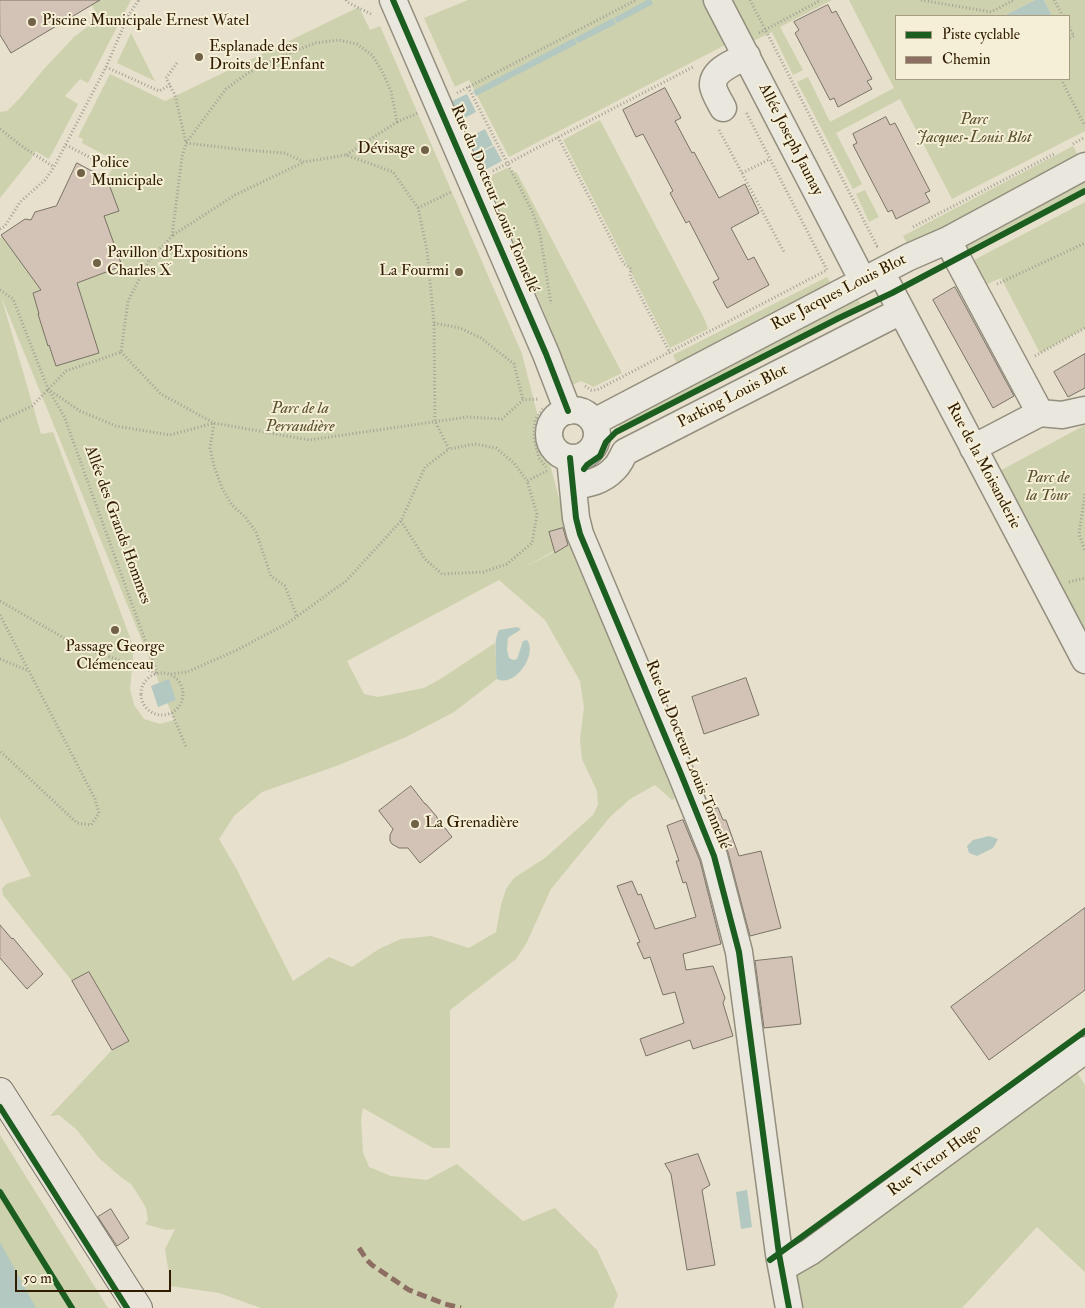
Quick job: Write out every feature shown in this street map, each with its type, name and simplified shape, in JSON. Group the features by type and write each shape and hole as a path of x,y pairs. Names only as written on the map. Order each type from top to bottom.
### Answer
{"main road":[{"path":"0,1092 138,1308"}],"street":[{"name":"Allée Joseph Jaunay","path":"717,0 872,276"},
{"name":"Rue du Docteur Louis Tonnellé","path":"383,8 472,182 546,354 568,411"},
{"path":"728,114 713,86 715,77 743,49"},
{"name":"Rue Jacques Louis Blot","path":"594,422 872,276 948,240 1085,166"},
{"path":"948,240 1040,413"},
{"name":"Rue de la Moisanderie","path":"872,276 901,311 1085,660"},
{"name":"Parking Louis Blot","path":"573,486 587,485 601,479 615,469 625,452 901,311"},
{"path":"575,410 583,412 594,422 597,430 597,439 594,447 588,453 581,457 570,458 558,453 553,448 550,440 551,426 560,414 575,410"},
{"path":"974,448 1040,413 1062,415 1085,410"},
{"name":"Rue du Docteur Louis Tonnellé","path":"570,458 576,518 580,534 714,856 739,952 789,1308"},
{"name":"Rue Victor Hugo","path":"782,1268 810,1252 1085,1050"}],"path":[{"path":"0,229 5,226 20,202 46,180 54,167 106,67 128,16 139,0"},
{"path":"346,0 347,2 383,8"},
{"path":"553,310 540,234 533,213 468,88 636,0"},
{"path":"750,0 877,246 884,243"},
{"path":"743,49 766,29 821,0"},
{"path":"921,0 993,14 1014,0"},
{"path":"1054,0 1062,15"},
{"path":"128,16 146,23"},
{"path":"1070,29 1074,36 1070,38"},
{"path":"121,352 128,301 148,262 172,236 235,195 304,162 346,155 397,122 391,91 372,55 357,44 338,40 315,44 283,56 248,73 226,89 186,143 182,158 172,236"},
{"path":"177,62 166,78 175,95 186,143"},
{"path":"418,208 697,65"},
{"path":"106,67 159,91 170,86"},
{"path":"1062,80 1085,126"},
{"path":"582,378 586,387 591,390 597,390 827,270 770,159 728,114"},
{"path":"728,114 742,173 784,252"},
{"path":"0,129 54,167"},
{"path":"558,137 624,264 630,268 630,276 670,353"},
{"path":"1068,146 1085,137"},
{"path":"186,143 285,153 304,162"},
{"path":"66,144 103,164"},
{"path":"906,231 1060,151"},
{"path":"346,155 393,172 418,208 427,250 434,322 435,421 449,449"},
{"path":"742,173 770,159"},
{"path":"977,296 1000,283 1085,243"},
{"path":"434,322 460,328 481,338 514,364 523,400"},
{"path":"1015,367 1085,328"},
{"path":"0,421 32,406 66,371 121,352"},
{"path":"121,352 160,394 214,423 310,440 467,417 502,419 523,400 542,398 543,410 535,420 534,439 539,458 549,470 527,481"},
{"path":"48,389 80,411 116,426 170,435 214,423"},
{"path":"214,423 210,448 222,488 232,505 246,518 256,532 271,576 285,586 297,616"},
{"path":"171,674 187,672 237,650 288,623 346,581 400,521 425,467 449,449 475,444 496,448 514,463 527,481 537,514 532,543 507,564 483,572 442,574 425,559 400,521"},
{"path":"1085,494 1079,534 1085,551"},
{"path":"0,601 78,646 157,673"},
{"path":"0,614 95,799 99,813 92,825 77,823 0,751"},
{"path":"0,659 30,671"},
{"path":"164,672 171,674 181,683 184,696 182,703 172,713 156,714 145,706 142,700 142,687 150,676 164,672"},
{"path":"172,713 186,747"},
{"path":"0,1192 72,1308"}],"green space":[{"path":"89,0 131,0 88,83 80,79 65,96 78,104 49,159 35,151 31,159 0,198 0,112 7,111 74,37 99,18"},
{"path":"468,0 704,0 727,44 509,157 469,80 455,87 424,18"},
{"path":"727,0 832,0 780,27 803,70 793,75 772,32 749,43"},
{"name":"Parc Jacques-Louis Blot","path":"849,0 1035,0 1006,15 895,15 895,80 1070,80 1070,15 1052,15 1044,0 1085,0 1085,131 952,199 900,99 836,133 862,184 853,189 797,82 808,77 830,122 894,88"},
{"name":"Parc de la Perraudière","path":"359,7 370,30 380,26 522,354 570,542 521,569 572,543 675,798 672,800 655,785 630,799 610,817 551,889 526,944 516,959 450,1010 450,1148 433,1148 363,1108 361,1120 363,1152 369,1167 391,1176 427,1180 457,1164 523,1221 555,1208 597,1250 618,1295 613,1308 261,1308 219,1293 171,1286 165,1249 175,1229 166,1230 145,1224 148,1220 146,1208 131,1184 100,1159 76,1129 59,1115 50,1116 112,1050 128,1041 89,972 72,981 3,895 2,889 6,884 31,876 0,817 0,238 106,181 116,161 82,143 83,139 78,137 110,74 165,101","holes":["1,296 174,719 174,720 160,724 144,719 134,705 130,689 134,648 53,432 41,434","499,580 545,620 580,681 584,707 580,739 582,759 597,791 598,805 593,815 545,858 514,878 506,889 496,932 469,948 431,936 401,939 379,949 352,967 329,957 293,981 237,870 219,839 234,816 262,792 339,765 406,737 454,712 497,679 495,643 424,688 378,697 364,694 347,661"]},
{"path":"131,33 155,81 117,63"},
{"path":"600,120 708,329 670,348 563,140"},
{"path":"1073,146 1079,157 908,245 903,236"},
{"path":"507,168 517,173 622,373 593,387 581,381 572,385 544,312 486,178"},
{"path":"1085,177 1085,188 966,250 966,244"},
{"path":"865,190 879,217 869,222 856,194"},
{"path":"1085,202 1085,328 1040,353 1001,278 985,285 974,260"},
{"path":"827,277 832,285 678,366 673,355"},
{"path":"857,298 861,305 620,428 616,420"},
{"name":"Parc de la Tour","path":"1085,425 1085,639 996,473"},
{"path":"1070,1062 1085,1085 1085,1272 1037,1227 962,1308 803,1308 796,1269"},
{"path":"0,1135 108,1308 0,1308"}],"shaded area":[{"path":"647,0 651,0 653,4 617,23 614,18"},
{"path":"1035,0 1044,0 1052,15 1006,15"},
{"path":"613,18 616,24 578,43 575,38"},
{"path":"574,38 577,44 476,96 473,91"},
{"path":"467,94 476,112 461,120 452,101"},
{"path":"485,129 493,145 476,154 468,138"},
{"path":"494,146 502,161 483,171 476,155"},
{"path":"517,627 521,629 508,638 507,650 509,658 517,659 523,641 527,640 530,646 527,661 523,668 511,679 497,679 497,634 499,630"},
{"path":"169,679 176,700 158,707 151,686"},
{"path":"989,836 998,839 993,848 977,856 969,853 967,846 973,840"},
{"path":"747,1190 752,1227 741,1229 736,1192"},
{"path":"0,1242 36,1308 0,1308"}],"building":[{"name":"Piscine Municipale Ernest Watel","path":"0,0 100,0 11,53 0,35"},
{"path":"828,5 832,13 836,11 872,79 867,81 872,89 838,107 834,98 830,100 795,33 799,30 794,22"},
{"path":"665,88 681,118 675,121 719,198 745,184 759,213 731,228 748,260 754,257 769,285 727,308 713,282 719,279 689,221 686,223 670,193 673,191 643,134 636,137 623,110"},
{"path":"886,117 890,125 895,123 930,191 925,193 930,202 896,219 892,210 888,212 853,145 857,143 853,134"},
{"path":"77,163 107,179 119,211 104,216 122,266 77,283 99,353 56,366 48,346 33,293 41,290 1,235 25,219 31,220 35,212 56,206"},
{"path":"955,287 1014,396 993,408 933,300"},
{"path":"1085,354 1085,388 1068,397 1054,372"},
{"path":"563,528 568,545 555,553 549,532"},
{"path":"746,678 759,715 704,734 692,697"},
{"name":"La Grenadière","path":"411,786 452,837 420,863 408,848 399,848 392,844 390,835 393,829 379,811"},
{"path":"718,808 723,820 726,820 739,856 761,851 781,928 750,936 728,852 712,810"},
{"path":"683,820 700,861 721,944 683,954 686,970 713,966 725,998 723,1003 733,1036 693,1049 690,1040 646,1056 640,1039 684,1023 675,992 663,995 650,957 644,959 637,943 640,942 617,886 632,881 638,895 641,894 655,929 696,917 686,882 683,883 676,861 679,861 667,826"},
{"path":"1085,908 1085,990 989,1060 951,1007"},
{"path":"0,925 43,974 27,989 0,958"},
{"path":"792,957 801,1024 764,1028 755,961"},
{"path":"89,972 129,1041 112,1050 72,981"},
{"path":"698,1154 710,1185 702,1190 715,1265 687,1270 671,1174 665,1164"},
{"path":"111,1209 129,1238 117,1246 98,1217"}],"marked path":[{"path":"359,1248 372,1265 409,1290 461,1308"}],"cycle path":[{"path":"393,0 546,354 568,411"},
{"path":"584,469 600,456 606,442 616,432 839,318 892,293 1085,191"},
{"path":"570,458 576,518 580,534 714,856 739,952 779,1254 789,1308"},
{"path":"770,1260 1085,1031"},
{"path":"0,1107 127,1308"},
{"path":"0,1192 72,1308"}],"place":[{"name":"Piscine Municipale Ernest Watel","path":"32,22"},
{"name":"Esplanade des Droits de l'Enfant","path":"199,57"},
{"name":"Dévisage","path":"425,150"},
{"name":"Police Municipale","path":"81,173"},
{"name":"Pavillon d'Expositions Charles X","path":"97,263"},
{"name":"La Fourmi","path":"459,272"},
{"name":"Passage George Clémenceau","path":"115,630"},
{"name":"La Grenadière","path":"415,824"}]}
